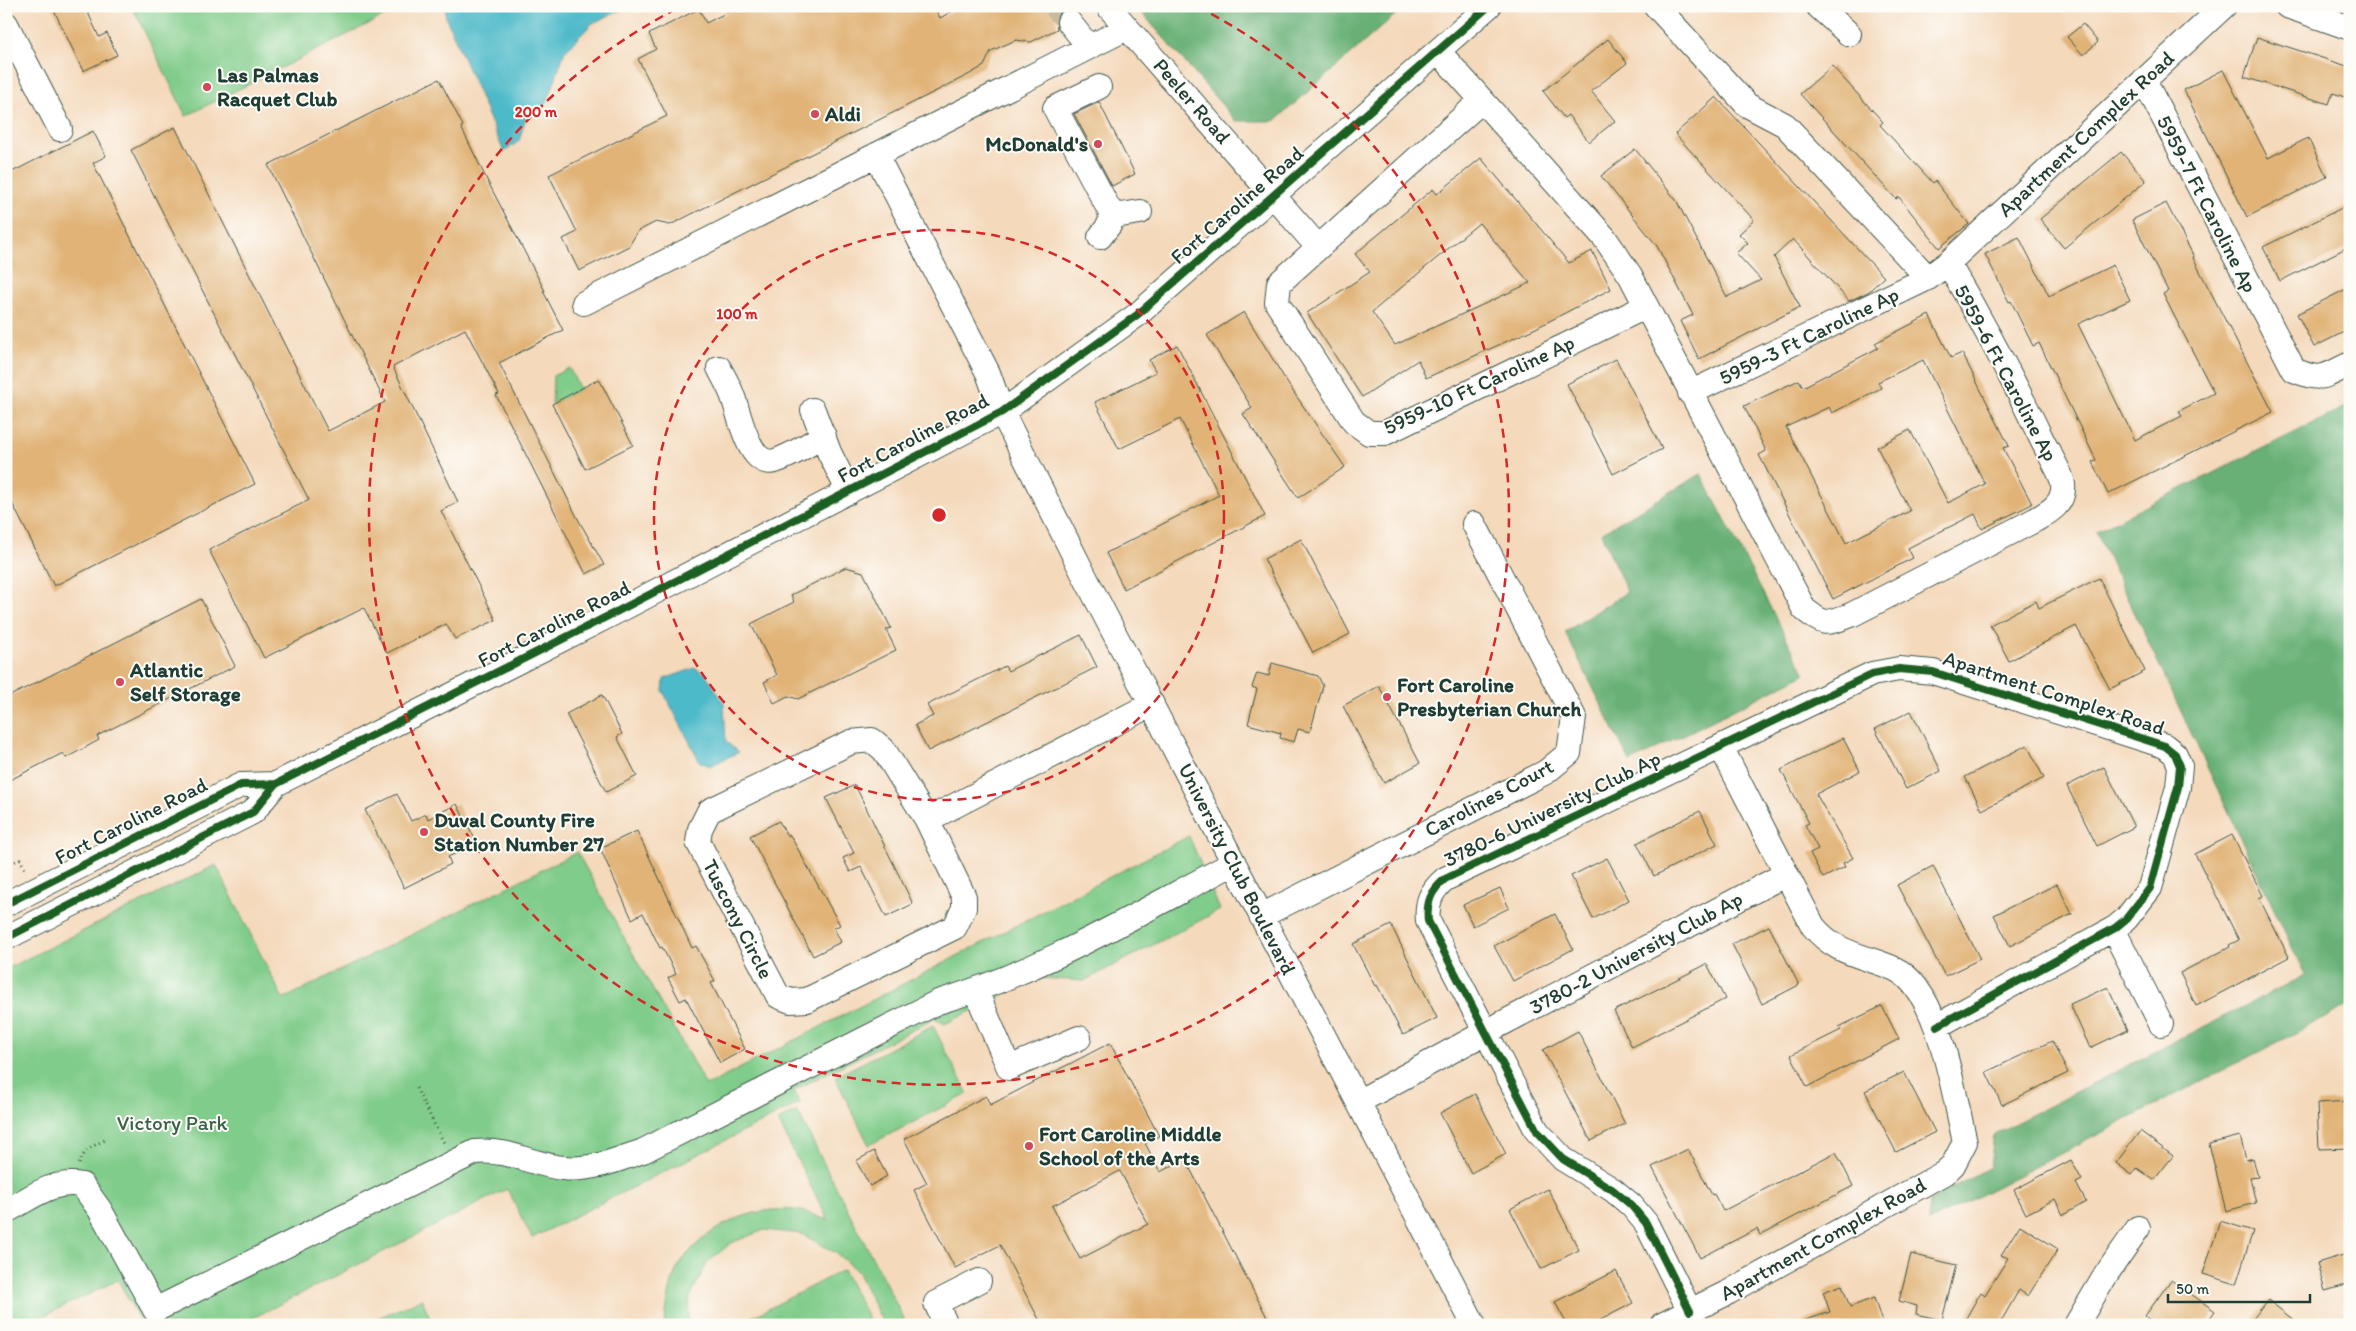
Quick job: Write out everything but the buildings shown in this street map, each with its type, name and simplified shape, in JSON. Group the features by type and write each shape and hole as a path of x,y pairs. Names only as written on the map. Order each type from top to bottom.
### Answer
{"street":[{"name":"Peeler Road","path":"1108,6 1318,247"},
{"name":"Fort Caroline Road","path":"6,938 253,812 276,784 1002,412 1137,315 1489,6"},
{"path":"1656,6 1747,105 1784,125 1928,278"},
{"path":"1818,6 1849,34"},
{"name":"Apartment Complex Road","path":"1928,278 1948,263 2224,6"},
{"path":"2287,6 2350,28"},
{"path":"1069,22 1089,47"},
{"path":"6,24 60,129"},
{"path":"584,303 1127,28"},
{"path":"1438,50 1481,101 1604,237 1630,275 1690,394"},
{"name":"5959-7 Ft Caroline Ap","path":"2144,80 2271,329 2294,370 2312,378 2324,377 2350,364"},
{"path":"1099,87 1055,108 1111,212 1110,224 1100,237"},
{"name":"5959-10 Ft Caroline Ap","path":"1481,101 1279,283 1277,302 1354,422 1369,433 1385,433 1645,307"},
{"name":"University Club Boulevard","path":"876,155 988,372 1002,412 1474,1325"},
{"path":"1111,212 1121,215 1140,212"},
{"name":"5959-6 Ft Caroline Ap","path":"1690,394 1804,609 1820,622 1831,622 1851,615 2046,514 2060,501 2063,483 2019,394 1948,263"},
{"name":"5959-3 Ft Caroline Ap","path":"1690,394 1928,278"},
{"path":"719,368 732,392 740,424 756,455 764,460 774,462 824,436"},
{"path":"813,410 849,492"},
{"name":"Carolines Court","path":"1261,916 1546,772 1568,754 1574,718 1474,524"},
{"name":"Apartment Complex Road","path":"1662,1325 1826,1239 1944,1173 1953,1165 1965,1142 1937,1026 1920,992 1907,977 1897,970 1840,949 1822,938 1812,926 1721,747 1865,677 1898,669 1933,672 2165,746 2175,754 2180,766 2178,787 2150,888 2126,920 1937,1026"},
{"path":"927,820 1152,704"},
{"name":"Tuscony Circle","path":"872,740 884,750 927,820 964,897 964,908 955,927 807,1000 791,1000 778,996 698,842 700,829 708,811 851,742 872,740"},
{"name":"3780-6 University Club Ap","path":"1486,1032 1428,921 1429,897 1437,886 1445,879 1721,747"},
{"name":"Fort Caroline Road","path":"6,904 242,785 276,784"},
{"path":"6,1211 54,1185 68,1182 82,1185 100,1210 155,1310 476,1152 502,1152 562,1168 586,1168 608,1164 643,1151 938,1002 976,991 1018,974 1234,863"},
{"name":"3780-2 University Club Ap","path":"1358,1102 1486,1032 1786,874"},
{"path":"2113,929 2161,1024"},
{"path":"976,991 1009,1068 1079,1038"},
{"path":"1486,1032 1538,1131 1563,1159 1614,1190 1632,1205 1646,1223 1690,1311"},
{"path":"2076,1325 2107,1273 2138,1228"},
{"path":"946,1325 936,1303 979,1281"}],"path":[{"path":"6,866 20,859 26,871"},
{"path":"416,1088 455,1162"},
{"path":"79,1164 82,1155 91,1146 105,1140"}],"green space":[{"name":"Las Palmas Racquet Club","path":"132,6 394,6 396,10 186,116"},
{"path":"1136,6 1405,6 1275,121 1236,121"},
{"path":"569,368 580,389 552,404 553,376"},
{"path":"2350,405 2350,1005 1928,1222 1930,1200 1990,1167 1994,1134 2305,975 2096,531"},
{"path":"1701,474 1805,674 1630,762 1565,632 1627,592 1601,533"},
{"name":"Victory Park","path":"1189,836 1220,910 1084,981 1037,978 945,1024 934,1019 794,1090 800,1103 532,1238 507,1189 239,1325 142,1325 118,1280 25,1325 6,1325 6,969 216,865 283,999 577,852 706,1086"},
{"path":"933,1026 968,1094 869,1145 835,1077"},
{"path":"797,1111 907,1325 884,1325 857,1271 836,1253 802,1234 764,1230 731,1243 707,1263 690,1297 687,1325 664,1325 671,1286 679,1265 702,1240 715,1230 745,1216 778,1210 795,1210 828,1220 778,1121"},
{"path":"843,1270 872,1325 737,1325"},
{"path":"422,1299 433,1325 361,1325"}],"water":[{"path":"445,6 629,6 593,23 565,51 547,103 526,117 519,141 504,152 446,18"},
{"path":"695,668 705,673 724,703 726,742 739,752 710,766 700,762 663,691 664,679"}],"tunnel":[{"path":"1055,6 1069,22"}],"cycle path":[{"path":"6,938 253,812 276,784 616,612 1002,412 1137,315 1489,6"},
{"path":"1690,1311 1646,1223 1631,1205 1613,1190 1563,1159 1537,1131 1428,921 1430,897 1436,888 1445,879 1872,674 1899,669 1933,672 2165,746 2175,754 2180,766 2178,787 2150,888 2126,919 2115,928 1937,1026"},
{"path":"6,904 241,785 276,784"}],"place":[{"name":"Las Palmas Racquet Club","path":"207,87"},
{"name":"Aldi","path":"815,114"},
{"name":"McDonald's","path":"1098,144"},
{"name":"Atlantic Self Storage","path":"120,682"},
{"name":"Fort Caroline Presbyterian Church","path":"1387,697"},
{"name":"Duval County Fire Station Number 27","path":"424,832"},
{"name":"Fort Caroline Middle School of the Arts","path":"1029,1146"}]}
